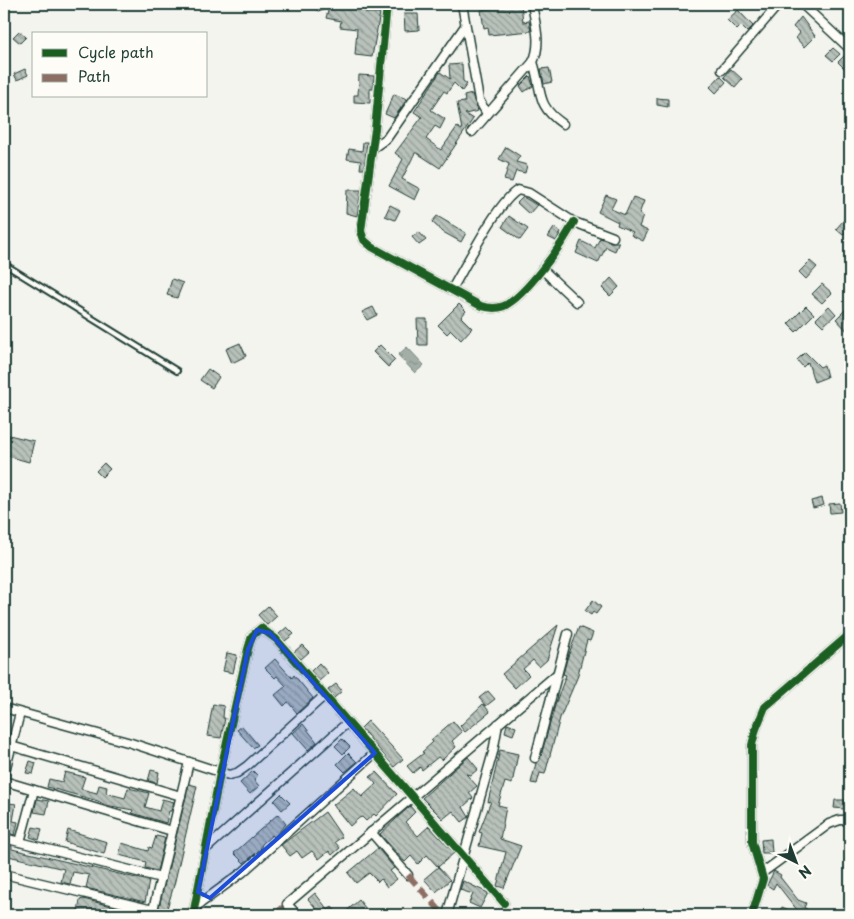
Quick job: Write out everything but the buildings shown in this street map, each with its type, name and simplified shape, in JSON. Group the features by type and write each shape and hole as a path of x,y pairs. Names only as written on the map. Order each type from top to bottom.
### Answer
{"street":[{"path":"387,4 373,148 361,231 364,240 372,247 481,306 491,309 504,306 542,269 557,250 574,222"},
{"path":"462,4 479,100 487,114"},
{"path":"472,132 533,62 538,49 532,4"},
{"path":"722,70 779,4"},
{"path":"802,4 850,49"},
{"path":"373,148 379,146 387,138 465,26"},
{"path":"533,62 542,105 563,124"},
{"path":"375,129 387,138"},
{"path":"452,289 511,194 524,190 574,222 614,237"},
{"path":"542,269 577,302"},
{"path":"193,912 220,773 250,643 257,630 261,628 270,633 504,903"},
{"path":"535,758 568,634"},
{"path":"752,915 762,888 762,874 757,864 752,842 752,745 756,729 765,707 850,634"},
{"path":"297,915 287,904 557,674"},
{"path":"4,708 131,743 229,775 237,773 247,766 325,696"},
{"path":"4,775 20,713"},
{"path":"206,849 348,722"},
{"path":"447,915 493,752 498,724"},
{"path":"12,746 181,796"},
{"path":"193,912 243,872 374,753"},
{"path":"4,874 153,910 189,762"},
{"path":"4,781 172,830"},
{"path":"20,842 34,790"},
{"path":"762,874 829,824 840,820 850,820"},
{"path":"371,832 408,875"},
{"path":"4,838 161,878"},
{"path":"198,892 210,898"}],"lane":[{"path":"4,264 177,371"}],"highlighted area":[{"path":"257,630 270,633 375,753 210,898 198,892 248,649"}],"water":[{"path":"407,347 424,365 415,373 398,355"}],"marked path":[{"path":"408,875 444,915"},
{"path":"274,915 287,904"}],"cycle path":[{"path":"387,4 375,129 361,231 364,240 372,247 481,306 495,308 504,306 523,292 562,243 574,222"},
{"path":"193,915 220,773 248,649 252,636 261,628 276,639 504,903"},
{"path":"752,915 763,879 752,842 752,745 756,729 765,707 850,634"}]}
